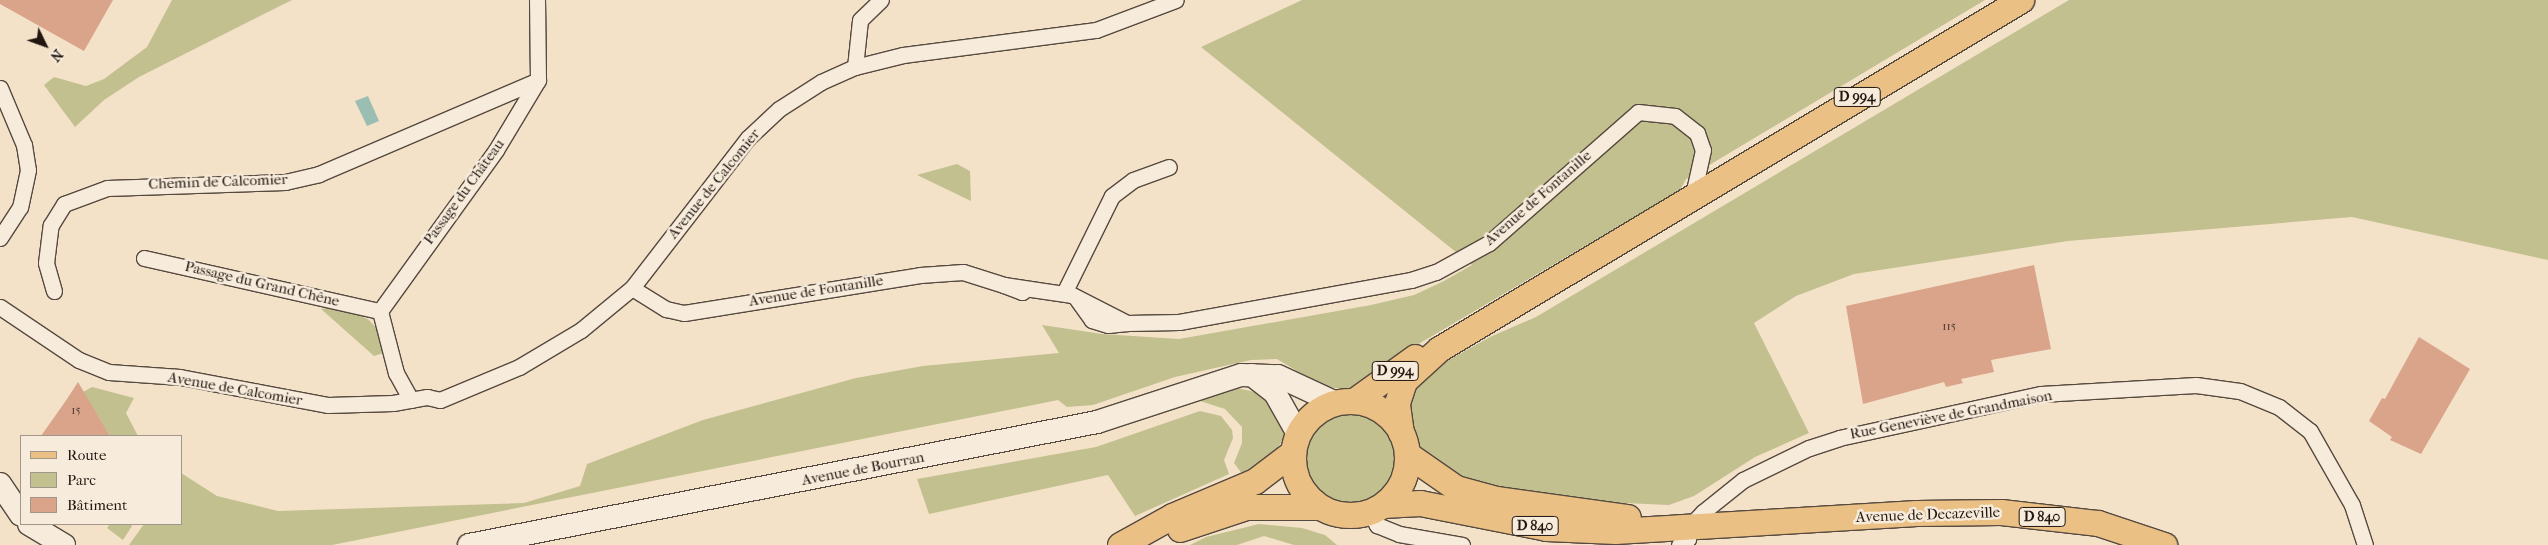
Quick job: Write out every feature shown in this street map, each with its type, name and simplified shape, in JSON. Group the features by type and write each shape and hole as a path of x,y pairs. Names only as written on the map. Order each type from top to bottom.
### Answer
{"main road":[{"name":"D 994","path":"1404,443 1398,403 1404,381 1439,349 2021,0"},
{"name":"D 994","path":"1345,402 1417,355 1439,349"},
{"name":"Avenue de Bourran","path":"469,545 1033,436 1097,422 1213,383 1252,375 1278,376 1345,402"},
{"path":"1252,375 1275,393 1296,443 1299,483 1319,507"},
{"path":"1120,545 1172,516 1255,481 1296,443 1316,413 1345,402 1382,411 1404,443 1402,482 1377,508 1348,516 1319,507 1246,507 1146,545"},
{"name":"Avenue de Decazeville","path":"1404,443 1456,488 1496,499 1684,536"},
{"path":"0,484 20,514"},
{"name":"Avenue de Decazeville","path":"1377,508 1420,503 1448,507 1546,528 1684,536 1916,513 2001,512 2098,523 2164,545"},
{"path":"0,515 20,520"},
{"path":"31,525 64,545"}],"street":[{"path":"855,67 860,20 881,0"},
{"name":"Avenue de Calcomier","path":"0,306 80,360 109,372 180,376 328,404 393,403 427,397 440,400 457,390 488,381 540,357 581,330 632,288 748,138 779,109 822,82 855,67 947,48 1096,30 1176,0"},
{"name":"Passage du Château","path":"380,311 496,150 538,80 540,37 536,3"},
{"name":"Chemin de Calcomier","path":"54,291 46,263 51,225 64,204 107,188 285,182 319,174 538,80"},
{"path":"0,88 24,145 28,170 20,207 0,238"},
{"name":"Avenue de Fontanille","path":"632,288 666,309 684,312 920,275 963,272 1004,284 1010,282 1026,289 1071,296 1092,320 1108,325 1179,322 1411,280 1462,260 1489,243 1638,112 1675,116 1697,133 1703,150 1693,195"},
{"path":"1071,296 1112,196 1133,180 1169,168"},
{"name":"Passage du Grand Chêne","path":"144,258 380,311"},
{"path":"380,311 396,373 412,400"},
{"path":"393,403 396,373"},
{"name":"Rue Geneviève de Grandmaison","path":"1684,536 1743,480 1809,448 1839,438 2041,394 2196,385 2240,391 2279,407 2310,431 2352,505 2365,545"},
{"path":"1377,508 1377,525 1399,534 1460,545"}],"green space":[{"path":"172,0 292,0 139,77 104,100 75,127 44,85 54,77 86,86 104,79 147,47"},
{"path":"1302,0 1985,0 1686,179 1680,190 1410,349 1349,390 1322,386 1277,359 1251,360 1175,377 1093,405 1067,407 1058,400 332,545 129,545 143,525 182,525 182,474 217,496 278,511 524,503 580,486 587,464 703,420 856,378 923,366 1059,353 1042,325 1102,334 1179,339 1371,305 1414,295 1472,265 1201,47"},
{"path":"2069,0 2548,0 2548,260 2352,217 2068,241 1854,274 1796,296 1754,323 1809,433 1755,457 1694,496 1669,505 1581,501 1464,480 1426,458 1413,436 1409,410 1412,388 1422,375 1490,337 1536,317"},
{"path":"957,164 970,171 971,201 917,175"},
{"path":"332,307 350,310 369,320 377,329 386,352 374,356 321,309"},
{"path":"92,387 134,398 126,413 137,435 109,435 83,392"},
{"path":"1237,388 1264,394 1285,423 1285,436 1274,454 1243,475 1234,463 1242,443 1242,427 1225,409 1200,401"},
{"path":"1200,411 1221,416 1232,430 1233,438 1224,460 1229,474 1135,516 1108,475 929,514 917,479 1096,447"},
{"path":"1349,414 1367,417 1382,428 1393,443 1396,461 1393,479 1382,494 1367,505 1349,508 1331,505 1316,494 1305,479 1302,461 1305,443 1316,428 1331,417"},
{"path":"1259,524 1302,528 1325,535 1337,545 1294,545 1264,536 1237,545 1190,545 1206,537"},
{"path":"109,525 132,526 123,540 107,528"}],"water":[{"path":"368,96 379,121 367,126 355,101"}],"building":[{"path":"0,0 113,0 84,51 0,4"},
{"path":"2034,265 2051,349 1991,360 1994,372 1961,379 1963,383 1946,387 1944,382 1863,404 1846,306"},
{"path":"2419,337 2470,369 2421,454 2390,440 2392,437 2369,421 2382,398 2385,399"},
{"path":"78,382 109,435 42,435"}]}
